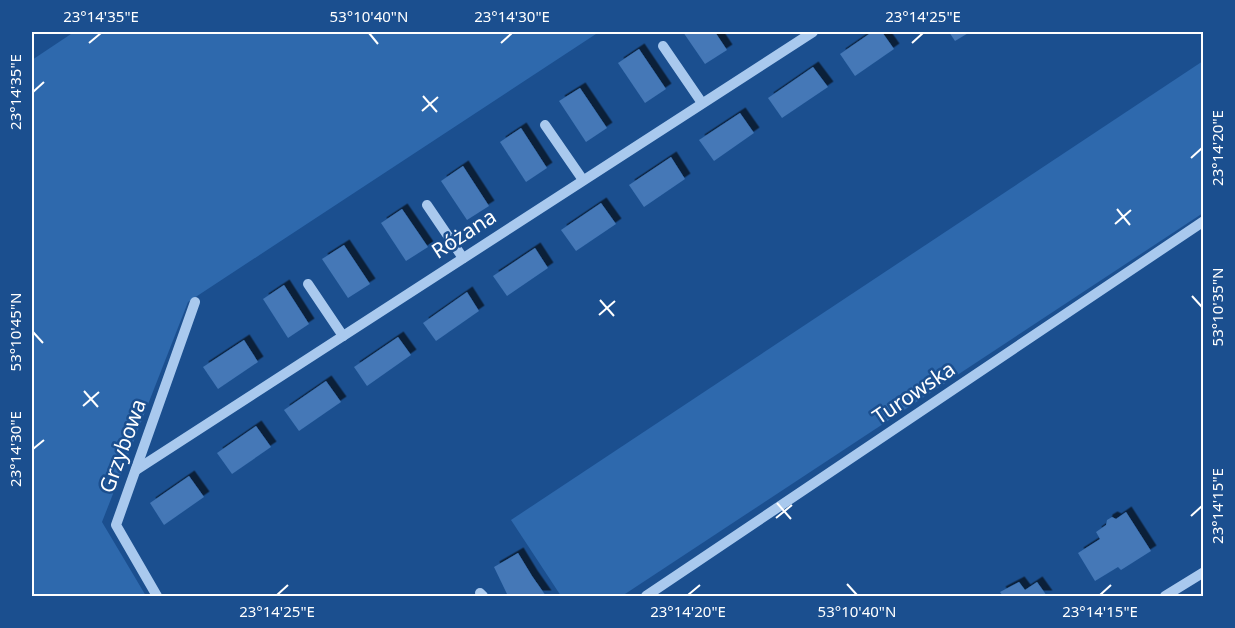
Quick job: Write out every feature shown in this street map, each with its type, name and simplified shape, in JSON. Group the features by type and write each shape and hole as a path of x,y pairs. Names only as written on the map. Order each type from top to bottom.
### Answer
{"street":[{"name":"Różana","path":"136,470 813,32"},
{"path":"663,46 702,104"},
{"path":"545,125 583,180"},
{"path":"427,205 463,258"},
{"name":"Turowska","path":"646,597 1203,221"},
{"path":"308,284 343,336"},
{"name":"Grzybowa","path":"157,597 116,525 195,302"},
{"path":"1166,597 1203,572"}],"shaded area":[{"path":"74,32 599,32 188,302 102,522 146,596 32,596 32,60"},
{"path":"1203,61 1203,213 622,596 561,596 511,520"}],"building":[{"path":"683,32 715,32 727,50 705,64"},
{"path":"872,32 882,32 894,49 855,76 840,54"},
{"path":"949,32 970,32 955,41"},
{"path":"639,49 666,89 645,103 618,63"},
{"path":"813,67 828,87 782,118 768,98"},
{"path":"580,88 607,128 586,142 559,101"},
{"path":"740,113 754,133 714,161 699,140"},
{"path":"521,128 547,168 526,182 500,142"},
{"path":"671,157 685,179 644,207 629,185"},
{"path":"463,166 489,206 467,220 441,181"},
{"path":"601,203 616,224 576,251 561,230"},
{"path":"402,209 428,247 406,261 381,223"},
{"path":"344,245 370,284 348,298 322,259"},
{"path":"535,248 548,268 507,296 493,276"},
{"path":"284,285 309,324 288,338 263,299"},
{"path":"467,292 479,311 436,341 423,323"},
{"path":"398,337 411,355 367,386 354,367"},
{"path":"244,340 258,362 218,389 203,367"},
{"path":"326,381 341,402 299,431 284,410"},
{"path":"256,426 271,447 232,474 217,453"},
{"path":"189,476 204,497 164,525 150,503"},
{"path":"1126,512 1151,551 1121,570 1118,567 1095,581 1078,553 1100,539 1096,532 1106,525 1107,520 1112,517 1116,519"},
{"path":"518,553 546,596 510,596 507,594 494,567"},
{"path":"1019,582 1025,590 1037,582 1047,596 1003,596 1000,592"}]}
